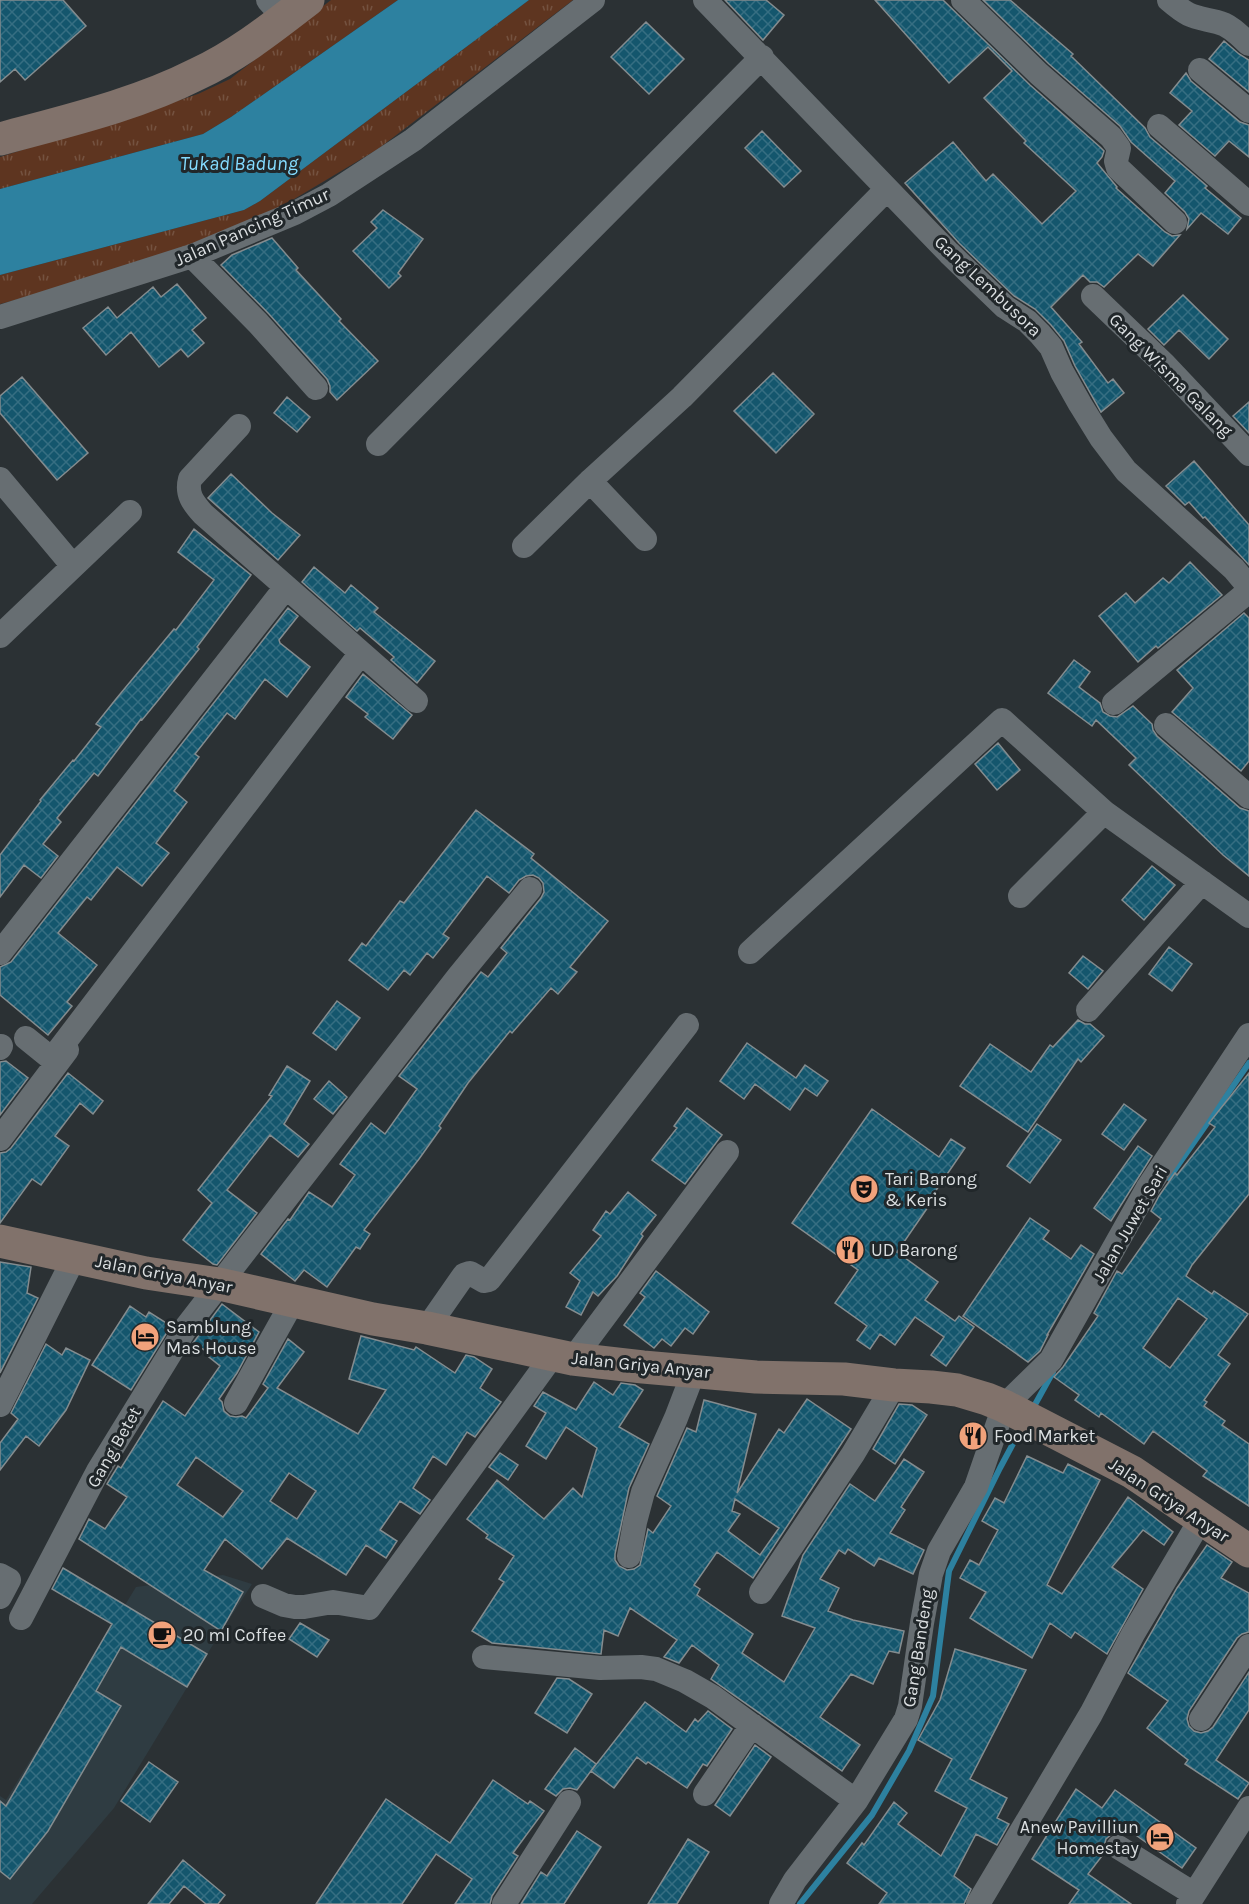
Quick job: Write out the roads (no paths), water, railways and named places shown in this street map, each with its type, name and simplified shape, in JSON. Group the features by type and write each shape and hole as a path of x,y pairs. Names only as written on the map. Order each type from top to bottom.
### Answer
{"street":[{"name":"Jalan Pancing Timur","path":"0,317 192,256 295,213 329,195 413,140 593,0"},
{"name":"Gang Lembusora","path":"705,0 887,189 1005,307 1027,321 1040,334 1051,347 1085,413 1126,471 1234,569 1249,589"},
{"path":"963,0 1040,74 1112,137 1119,148 1116,161 1118,168 1175,222"},
{"path":"1169,0 1188,15 1204,21 1218,22 1232,29 1249,44"},
{"path":"0,139 169,87 199,74 243,49 287,6"},
{"path":"378,444 762,57"},
{"path":"1200,70 1249,111"},
{"path":"1159,126 1249,204"},
{"path":"524,546 682,397 887,189"},
{"path":"192,256 258,323 316,388"},
{"name":"Gang Wisma Galang","path":"1093,296 1165,365 1249,454"},
{"path":"239,426 190,479 188,487 193,504 416,701"},
{"path":"0,479 73,566"},
{"path":"590,482 645,539"},
{"path":"0,636 130,512"},
{"path":"0,953 286,587"},
{"path":"1114,703 1249,589"},
{"path":"26,1038 52,1059 361,653"},
{"path":"750,952 1002,720 1104,812 1249,916"},
{"path":"1166,725 1249,797"},
{"path":"1020,896 1104,812"},
{"path":"1088,1010 1202,882"},
{"name":"Gang Betet","path":"21,1618 98,1471 187,1326 458,977 531,889"},
{"path":"0,1139 112,991"},
{"path":"427,1328 464,1275 470,1273 484,1281 489,1280 687,1025"},
{"name":"Jalan Juwet Sari","path":"1017,1413 1051,1359 1147,1189 1249,1035"},
{"path":"263,1596 285,1605 304,1607 333,1602 369,1608 563,1357 727,1152"},
{"name":"Jalan Griya Anyar","path":"2,1244 146,1273 219,1284 373,1319 563,1357 756,1377 844,1379 957,1390 987,1399 1017,1413 1132,1472 1249,1551"},
{"path":"0,1405 74,1258"},
{"path":"236,1403 293,1301"},
{"path":"629,1557 643,1492 676,1419 694,1371"},
{"path":"761,1592 853,1454 894,1385"},
{"name":"Gang Bandeng","path":"781,1904 795,1880 856,1801 906,1719 931,1574 939,1551 1017,1413"},
{"path":"978,1904 1091,1714 1133,1634 1201,1519"},
{"path":"0,1575 9,1580 0,1597"},
{"path":"1201,1719 1249,1646"},
{"path":"484,1657 600,1668 656,1669 698,1688 856,1801"},
{"path":"705,1794 752,1725"},
{"path":"504,1904 569,1802"},
{"path":"1118,1847 1191,1899 1249,1808"}],"water":[{"name":"Tukad Badung","path":"398,0 529,0 260,201 244,210 0,275 0,189 203,134 231,117"}],"waterway":[{"path":"1169,1178 1249,1063"},
{"path":"1032,1410 1053,1372"},
{"path":"800,1904 872,1815 909,1751 933,1696 949,1571 1022,1427"}],"place":[{"name":"Tari Barong & Keris","path":"864,1189"},
{"name":"UD Barong","path":"850,1250"},
{"name":"Samblung Mas House","path":"145,1337"},
{"name":"Food Market","path":"973,1436"},
{"name":"20 ml Coffee","path":"162,1635"},
{"name":"Anew Pavilliun Homestay","path":"1160,1837"}]}
